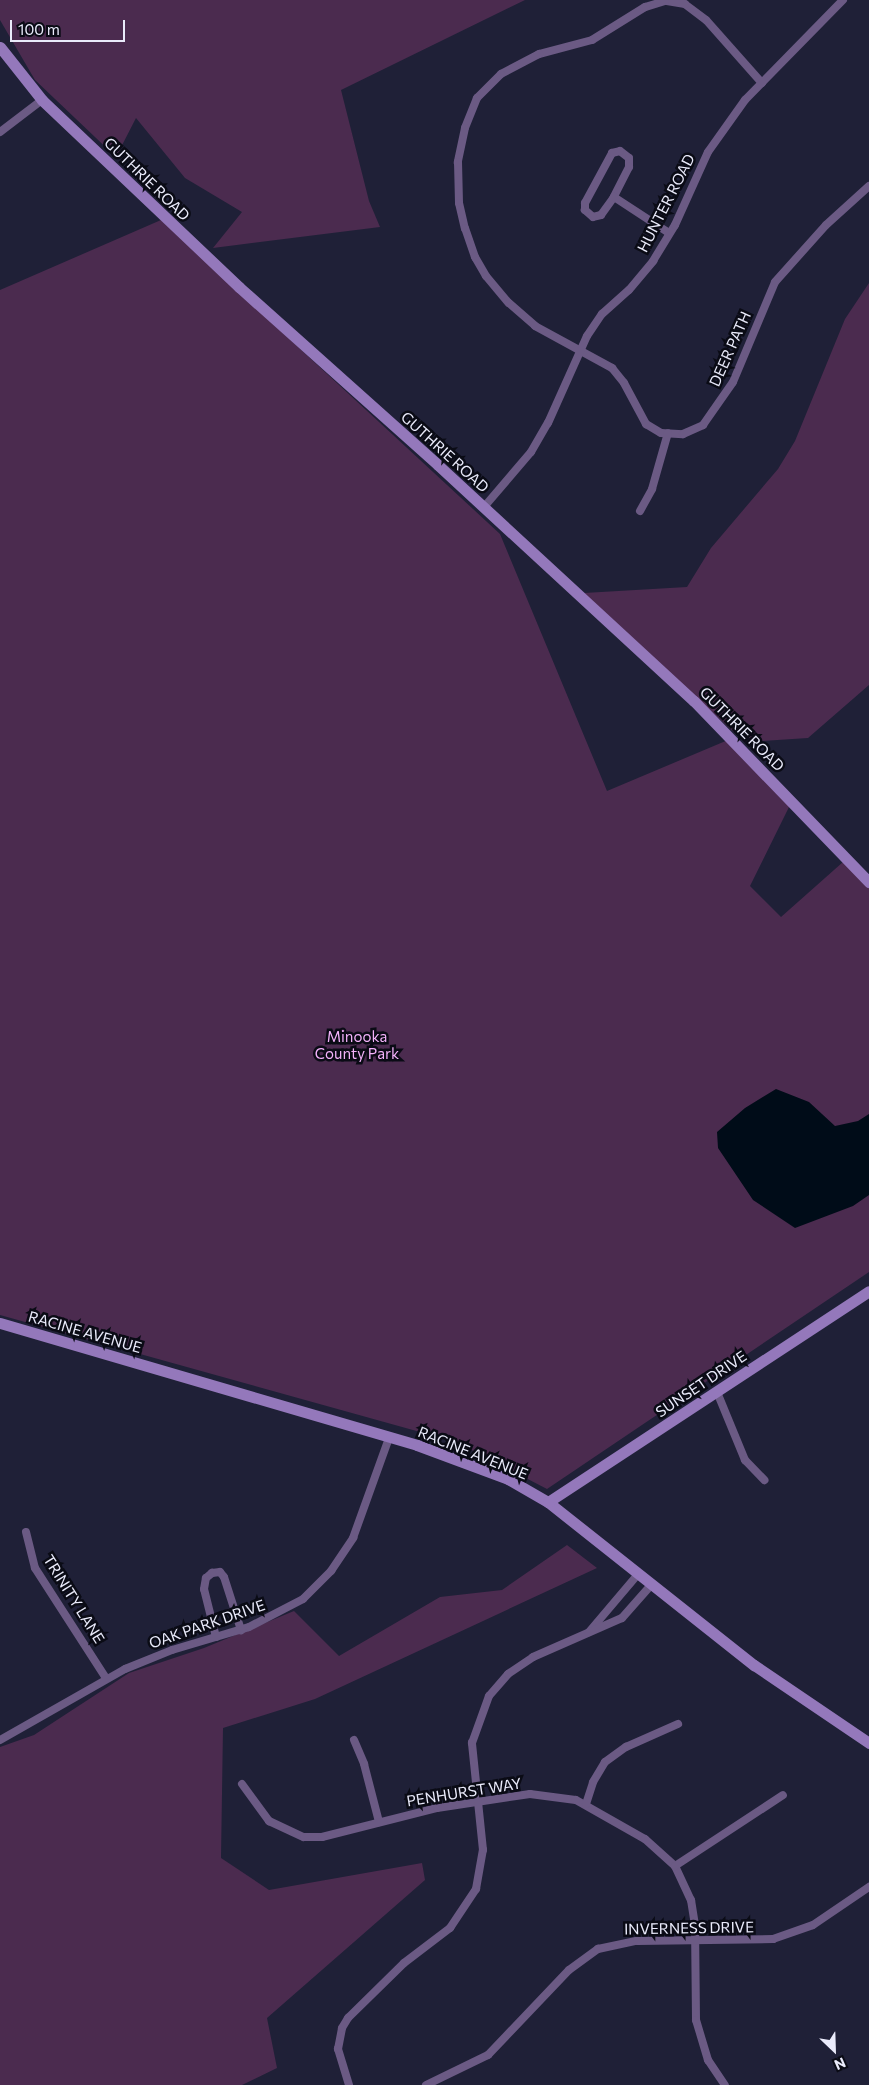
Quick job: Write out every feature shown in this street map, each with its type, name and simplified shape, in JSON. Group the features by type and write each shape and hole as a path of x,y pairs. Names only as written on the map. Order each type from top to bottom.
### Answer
{"street":[{"name":"HUNTER ROAD","path":"484,507 531,452 548,423 580,350 602,314 653,261 669,233 708,152 745,100 843,0"},
{"path":"640,511 652,490 668,433 646,424 624,383 612,368 562,342 521,316 486,276 475,258 461,211 457,172 460,143 478,98 501,74 518,62 592,40 646,7 665,1 686,4 706,20 762,83"},
{"name":"GUTHRIE ROAD","path":"0,47 42,100 245,293 484,507 750,757 869,882"},
{"path":"0,132 42,100"},
{"path":"620,151 628,158 628,167 614,197 601,215 593,217 585,210 585,203 609,159 612,154 620,151"},
{"name":"DEER PATH","path":"668,433 683,434 703,425 718,407 733,382 775,282 826,225 869,186"},
{"path":"614,197 669,233"},
{"name":"SUNSET DRIVE","path":"548,1502 869,1291"},
{"name":"RACINE AVENUE","path":"0,1323 389,1438 508,1479 548,1502 754,1665 869,1743"},
{"path":"717,1392 739,1448 748,1464 764,1480"},
{"name":"OAK PARK DRIVE","path":"0,1740 106,1678 146,1659 241,1630 290,1607 331,1571 352,1538 389,1438"},
{"name":"TRINITY LANE","path":"26,1532 36,1568 106,1678"},
{"path":"216,1637 204,1589 206,1578 212,1573 220,1572 224,1577 241,1630"},
{"path":"589,1632 639,1573"},
{"path":"350,2085 338,2049 344,2023 389,1976 450,1928 476,1889 483,1850 472,1743 489,1696 520,1665 622,1618 652,1584"},
{"path":"586,1804 593,1782 605,1762 626,1747 678,1724"},
{"path":"354,1740 364,1764 379,1822"},
{"name":"PENHURST WAY","path":"242,1784 263,1816 290,1833 312,1838 477,1801 530,1794 566,1797 586,1804 645,1839 675,1866 691,1900 696,1941 695,2007 699,2034 708,2060 724,2085"},
{"path":"675,1866 783,1795"},
{"name":"INVERNESS DRIVE","path":"426,2085 488,2055 570,1970 589,1954 619,1943 772,1939 813,1925 869,1887"}],"green space":[{"path":"0,0 525,0 341,90 369,201 380,227 213,248 242,212 185,178 136,118 116,157 35,80 0,20"},
{"name":"Minooka County Park","path":"161,220 500,534 607,791 728,740 790,805 750,886 781,917 843,862 869,888 869,1272 547,1489 456,1442 0,1315 0,290"},
{"path":"869,283 869,685 808,738 762,741 737,735 584,593 687,587 711,548 778,469 795,441 845,319"},
{"path":"567,1545 597,1568 315,1699 223,1728 221,1858 269,1890 422,1863 425,1880 267,2018 277,2068 242,2085 0,2085 0,1747 34,1735 129,1673 204,1648 294,1611 339,1656 440,1597 502,1590"}],"shaded area":[{"path":"776,1089 809,1102 835,1126 858,1121 869,1114 869,1195 853,1206 795,1228 753,1200 718,1148 717,1132 745,1108"}]}
